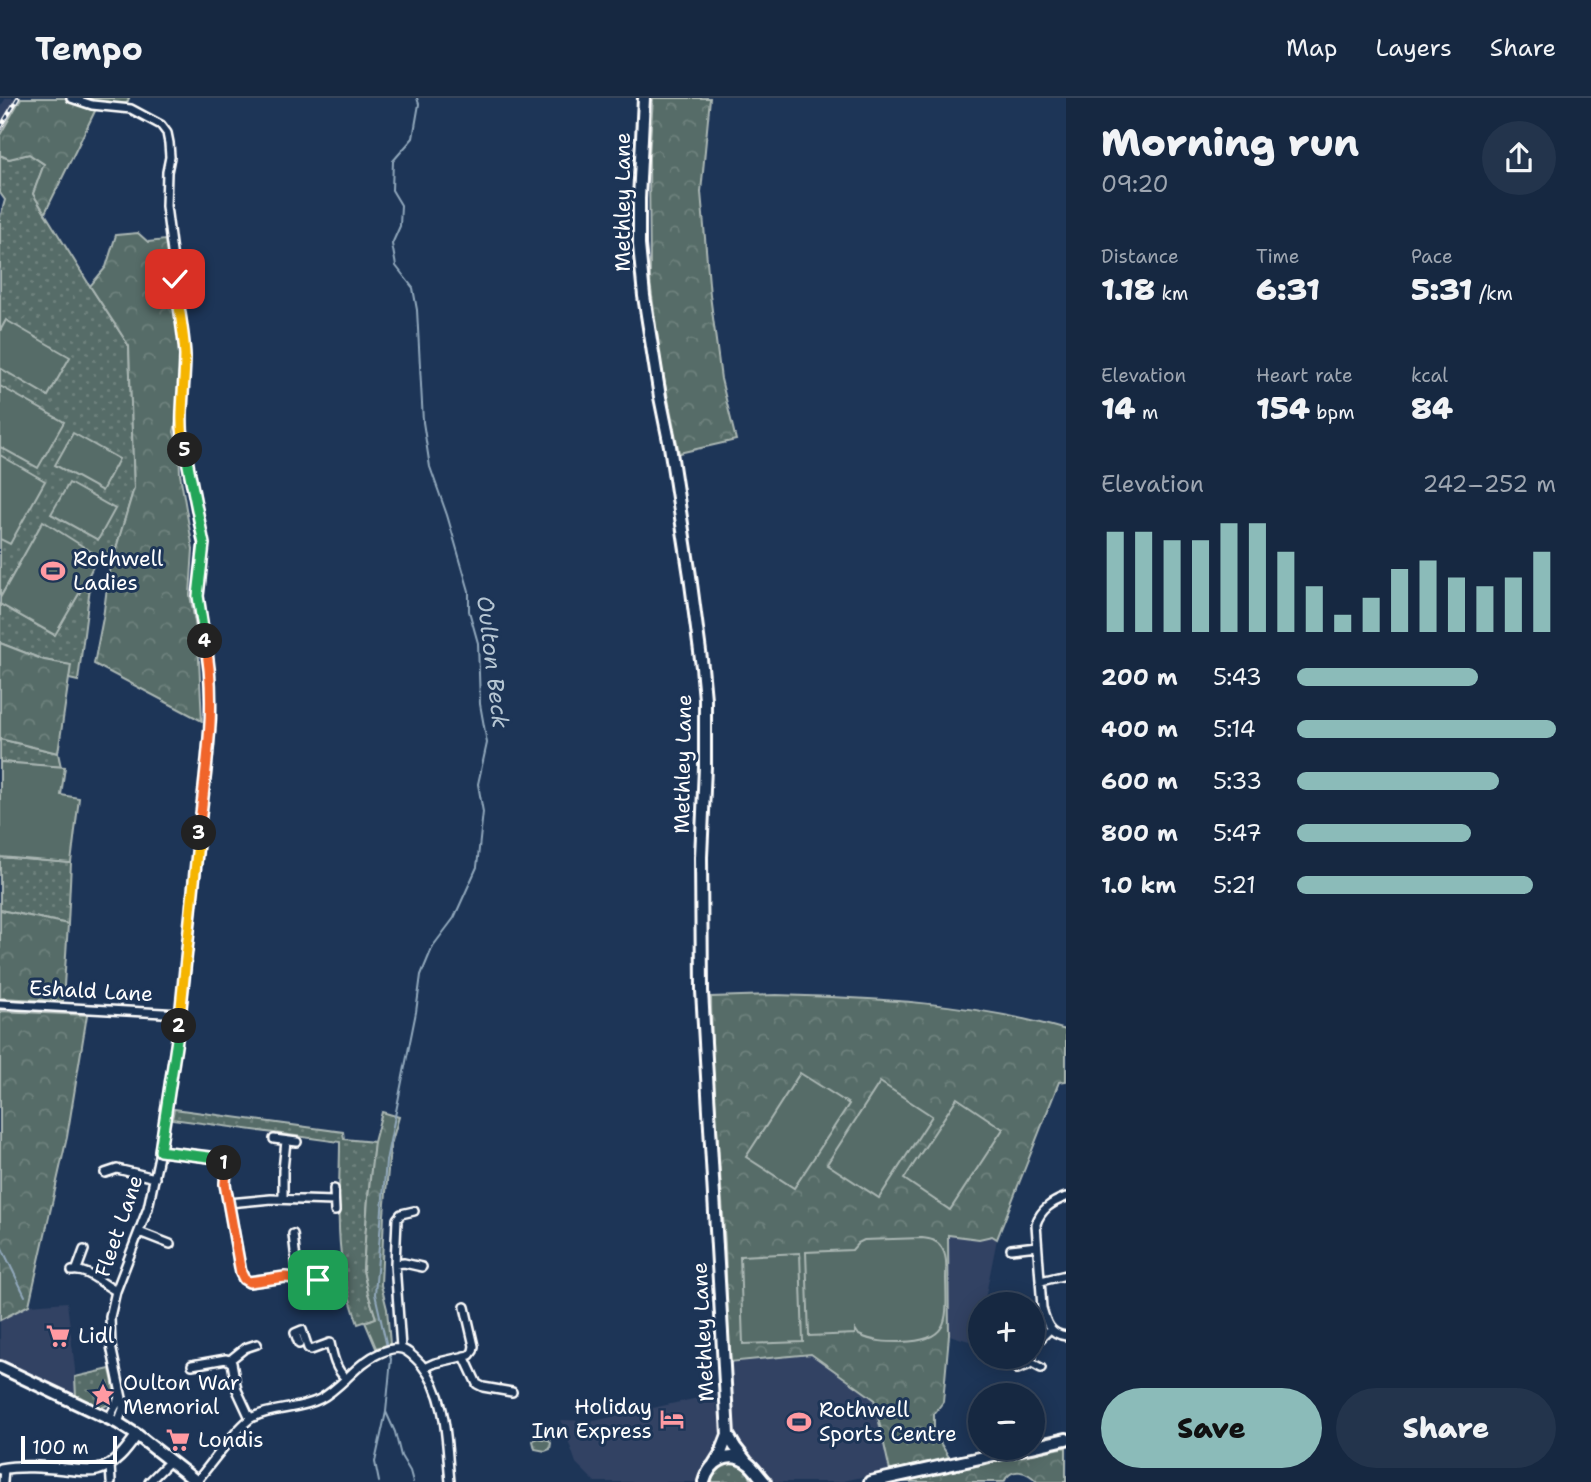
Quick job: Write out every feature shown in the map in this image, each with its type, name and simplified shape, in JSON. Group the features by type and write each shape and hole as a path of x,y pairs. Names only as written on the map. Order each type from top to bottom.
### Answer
{"main road":[{"name":"Methley Lane","path":"644,98 639,199 639,245 644,296 690,576 705,699 701,857 702,990 728,1435 704,1482"},
{"path":"0,1367 113,1420 137,1435 197,1482"},
{"path":"728,1435 760,1479"},
{"path":"1045,1444 1066,1439"},
{"path":"714,1464 729,1457 747,1462"},
{"path":"870,1482 971,1460"}],"street":[{"name":"Fleet Lane","path":"71,98 92,105 131,109 161,125 167,133 170,157 166,206 185,353 181,424 204,544 199,607 207,652 211,699 181,1014 160,1151 148,1208 116,1291 110,1317 114,1368 123,1409 113,1420"},
{"name":"Eshald Lane","path":"0,1004 181,1014"},
{"path":"274,1139 297,1142"},
{"path":"283,1199 286,1141"},
{"path":"160,1151 217,1158 226,1166 225,1180 244,1279 252,1282 278,1277 318,1280 338,1276"},
{"path":"103,1173 117,1169 155,1178"},
{"path":"334,1189 335,1211"},
{"path":"1066,1197 1044,1209 1036,1224 1045,1321 1050,1329 1066,1336"},
{"path":"229,1203 283,1199 334,1200"},
{"path":"397,1348 397,1219 401,1214 414,1211"},
{"path":"139,1232 170,1244"},
{"path":"293,1234 298,1278"},
{"path":"1010,1249 1037,1246"},
{"path":"84,1250 74,1270 96,1277 116,1291"},
{"path":"336,1264 340,1287"},
{"path":"395,1264 422,1267"},
{"path":"1041,1281 1066,1275"},
{"path":"424,1368 472,1353 474,1346 465,1307"},
{"path":"1045,1334 1050,1329"},
{"path":"299,1344 295,1333 302,1330 311,1350 330,1343 335,1364 346,1379"},
{"path":"192,1365 230,1360 244,1348 257,1344"},
{"path":"197,1482 250,1418 312,1403 328,1395 372,1357 397,1348 411,1353 424,1368 442,1405 450,1482"},
{"path":"464,1356 477,1384 512,1392"},
{"path":"230,1360 237,1390 250,1418"},
{"path":"3,1482 2,1469 11,1466 97,1471 110,1465 137,1435"},
{"path":"149,1482 170,1461"},
{"path":"110,1465 111,1482"}],"shaded area":[{"path":"6,98 21,98 0,135 0,107"},
{"path":"948,1235 979,1239 992,1236 997,1239 986,1292 968,1292 968,1341 949,1335"},
{"path":"67,1302 76,1397 0,1360 0,1320 29,1305"},
{"path":"811,1354 874,1399 890,1471 839,1482 774,1482 740,1443 733,1423 729,1362"},
{"path":"716,1394 721,1419 719,1442 702,1466 698,1482 595,1482 576,1463 561,1420 594,1421"}],"green space":[{"path":"21,98 129,98 127,103 96,109 45,213 33,194 44,164 29,154 9,159 0,155 0,135"},
{"path":"653,98 710,98 701,192 721,379 736,440 679,453 661,364 650,281 649,157"},
{"path":"29,154 44,164 33,194 129,346 134,488 116,549 113,547 104,559 97,560 98,557 43,522 0,598 0,218 5,200 0,193 0,155 9,159"},
{"path":"138,233 148,242 165,240 181,351 174,432 179,448 180,474 193,549 190,595 198,639 202,721 94,664 109,572 134,488 129,346 90,286 106,267 116,235"},
{"path":"6,320 70,357 48,396 0,368 0,331"},
{"path":"0,386 64,422 38,468 0,447"},
{"path":"73,433 119,459 102,491 55,465"},
{"path":"0,455 45,481 10,544 0,539"},
{"path":"69,483 115,509 98,540 51,514"},
{"name":"Rothwell Ladies","path":"43,521 98,556 55,635 0,604 0,598"},
{"path":"86,582 90,587 78,681 69,679 70,665 44,660 0,643 0,604 54,635"},
{"path":"0,643 44,660 71,665 58,753 0,739"},
{"path":"0,739 58,753 61,767 0,762"},
{"path":"0,762 65,767 61,795 79,798 71,863 0,857"},
{"path":"0,857 71,863 68,924 0,910"},
{"path":"0,910 68,924 63,1001 0,998"},
{"path":"776,995 886,1000 959,1007 1066,1030 1066,1081 1059,1082 997,1239 992,1236 979,1239 948,1235 949,1335 943,1402 934,1414 934,1433 949,1457 890,1471 874,1399 811,1354 729,1362 711,997"},
{"path":"0,1011 87,1015 67,1137 29,1305 0,1320"},
{"path":"800,1073 849,1104 794,1188 746,1157"},
{"path":"880,1082 932,1116 879,1198 827,1164"},
{"path":"957,1098 1003,1129 950,1210 904,1179"},
{"path":"174,1109 343,1132 344,1139 374,1142 363,1270 376,1318 358,1324 344,1278 339,1232 340,1142 172,1119"},
{"path":"382,1112 399,1117 390,1148 381,1285 387,1309 390,1344 376,1348 365,1322 376,1318 363,1270 374,1142"},
{"path":"922,1238 937,1243 946,1258 945,1316 938,1332 918,1341 902,1342 870,1339 859,1335 855,1329 855,1334 809,1336 806,1252 852,1250 864,1240"},
{"path":"800,1253 803,1342 743,1344 740,1256"},
{"path":"110,1369 114,1393 106,1406 99,1408 76,1397 75,1377"},
{"path":"537,1438 549,1440 550,1449 535,1449 533,1441"},
{"path":"1066,1447 1066,1482 1037,1482 1029,1475 1015,1472 1004,1482 900,1482 1004,1460 1045,1460 1045,1451"},
{"path":"736,1462 747,1469 752,1482 708,1482 709,1477 722,1463"}],"waterway":[{"name":"Oulton Beck","path":"387,1347 375,1294 386,1161 421,975 433,946 454,918 477,867 483,812 478,784 487,743 480,704 478,643 469,611 469,591 430,467 423,422 417,310 413,288 396,266 392,244 400,226 401,205 392,190 393,161 413,138 419,104 417,98"},
{"path":"0,1244 25,1296"},
{"name":"Oulton Beck","path":"379,1482 375,1462 386,1412 391,1359 388,1352"},
{"path":"386,1412 413,1482"}],"railway":[{"path":"0,128 18,98"}],"place":[{"name":"Rothwell Ladies","path":"53,571"},
{"name":"Lidl","path":"58,1336"},
{"name":"Oulton War Memorial","path":"103,1395"},
{"name":"Holiday Inn Express","path":"672,1419"},
{"name":"Rothwell Sports Centre","path":"799,1422"},
{"name":"Londis","path":"178,1440"}],"route":[{"path":"175,279 185,353 182,437 204,544 199,607 207,652 211,719 181,1014 160,1151 217,1158 224,1162 225,1184 244,1279 249,1282 285,1277 318,1280"}]}
